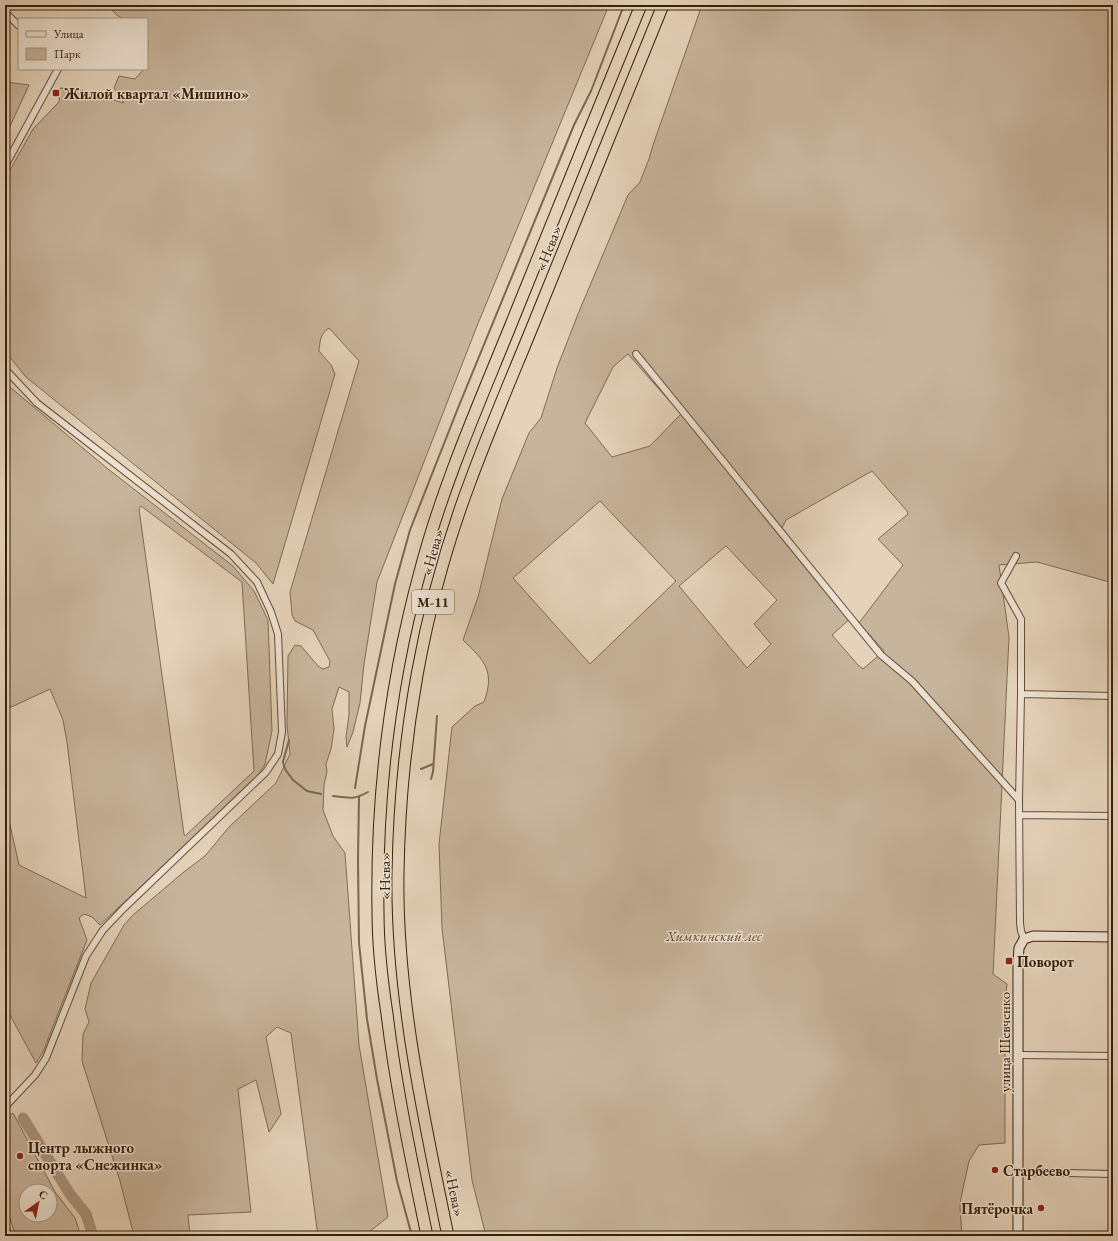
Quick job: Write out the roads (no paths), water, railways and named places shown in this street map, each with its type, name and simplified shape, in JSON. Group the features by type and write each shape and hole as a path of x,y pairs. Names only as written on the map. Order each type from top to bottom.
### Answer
{"highway":[{"name":"«Нева»","path":"427,1236 392,1055 380,947 378,908 379,832 385,751 391,701 399,657 421,566 450,476 641,5"},
{"name":"«Нева»","path":"448,1236 432,1159 413,1051 405,992 401,943 398,876 400,834 406,753 420,661 441,570 469,484 663,5"}],"main road":[{"path":"1024,939 1033,936 1113,936"},
{"name":"улица Шевченко","path":"1018,1236 1018,962 1020,948 1024,939"},
{"path":"5,1230 7,1236"}],"street":[{"path":"5,12 18,25"},
{"path":"5,166 57,70"},
{"path":"636,354 881,655 912,681 1019,800"},
{"path":"5,369 37,403 231,554 257,582 272,612 278,634 282,732 278,754 266,772 103,930 86,956 46,1058 35,1074 5,1107"},
{"path":"1016,556 1001,583 1021,619 1019,800 1020,923 1024,939"},
{"path":"1021,694 1113,696"},
{"path":"1019,815 1113,816"},
{"path":"1018,1055 1113,1056"},
{"path":"1018,1172 1113,1174"}],"waterway":[{"path":"355,788 365,726 395,584 410,530 458,408 574,125 591,91 624,5"},
{"path":"431,779 433,772 437,716"},
{"path":"289,740 283,762 285,769 293,780 307,791 321,794"},
{"path":"421,769 433,764"},
{"path":"333,796 351,798 368,792"},
{"path":"359,797 359,943 367,1019 397,1181 412,1236"},
{"path":"23,1118 70,1194 86,1214 93,1236"}],"place":[{"name":"Жилой квартал «Мишино»","path":"56,93"},
{"name":"Поворот","path":"1009,961"},
{"name":"Центр лыжного спорта «Снежинка»","path":"20,1156"},
{"name":"Старбеево","path":"995,1170"},
{"name":"Пятёрочка","path":"1041,1208"}],"park label":[{"name":"Химкинский лес","path":"714,935"}]}
